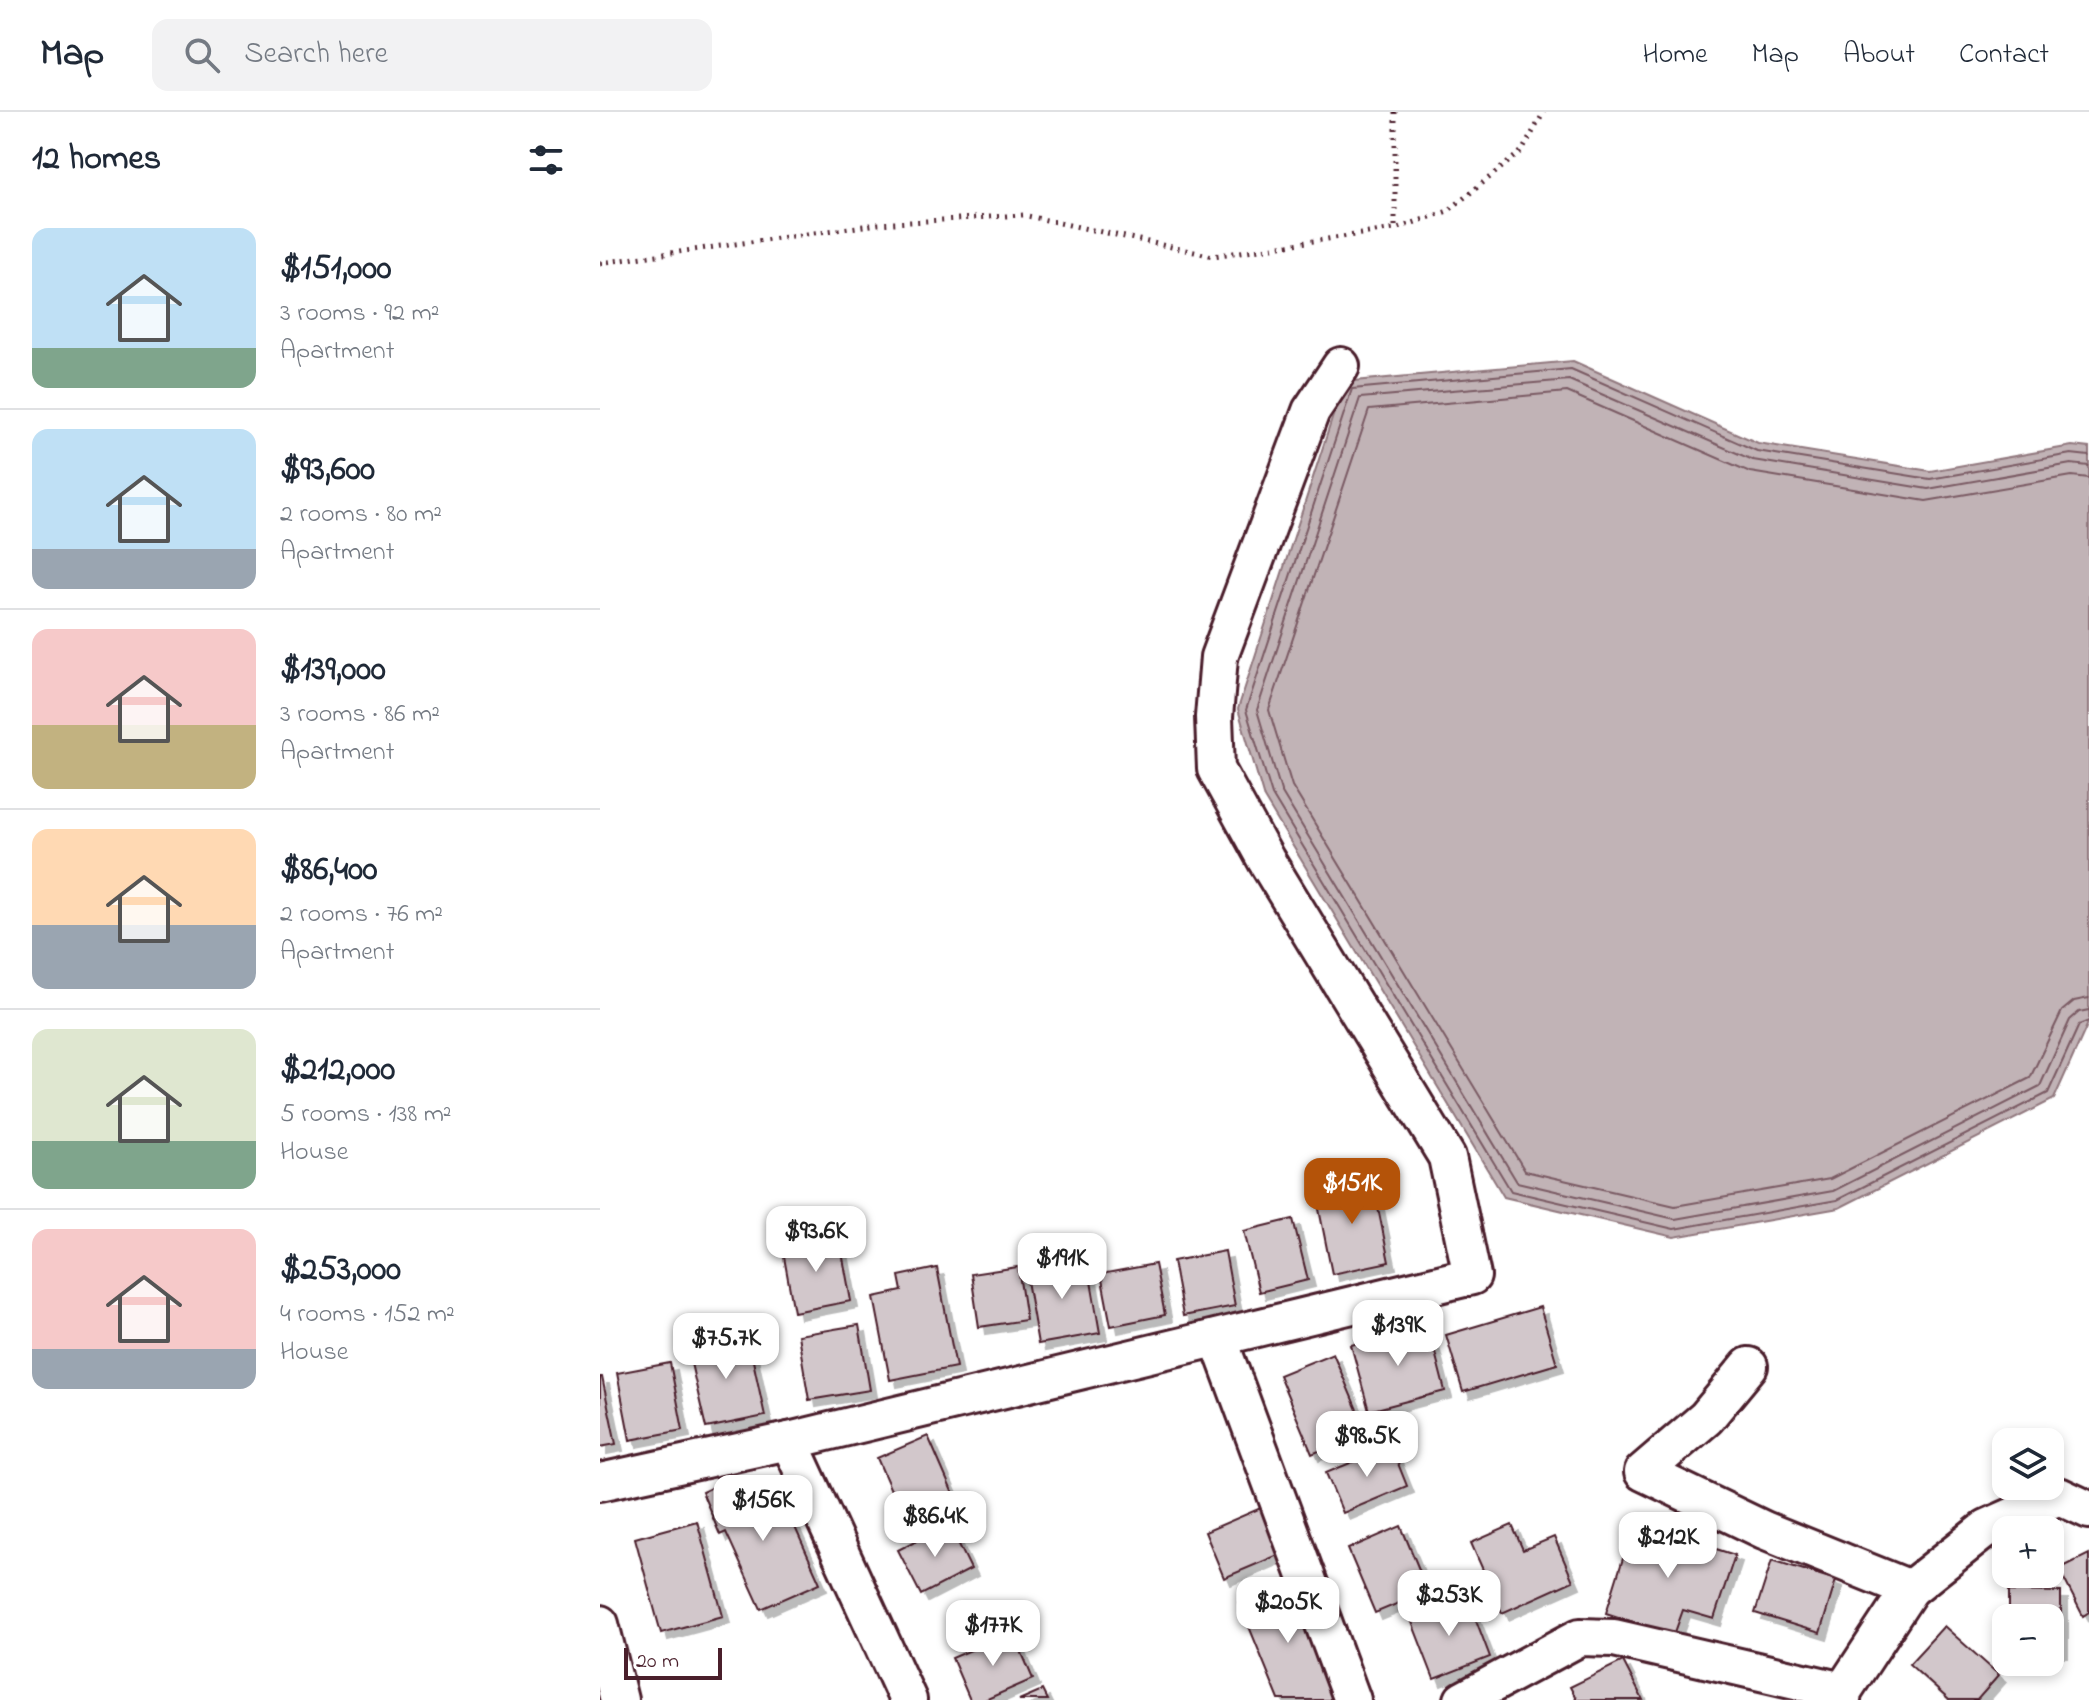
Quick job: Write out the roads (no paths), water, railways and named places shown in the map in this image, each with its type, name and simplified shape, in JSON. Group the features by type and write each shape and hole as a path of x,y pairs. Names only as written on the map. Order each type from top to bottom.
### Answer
{"street":[{"path":"600,1482 789,1441 1472,1276 1447,1157 1266,860 1216,769 1214,717 1219,657 1311,411 1341,366"},
{"path":"1218,1338 1352,1700"},
{"path":"1749,1366 1706,1418 1643,1472 1764,1530 1910,1589"},
{"path":"789,1441 908,1700"},
{"path":"1463,1700 1580,1637 1614,1638 1842,1695 1910,1589 1987,1528 2059,1496 2089,1510"},
{"path":"600,1624 619,1700"}],"water":[{"path":"1573,361 1758,443 1930,471 2072,446 2089,448 2089,1021 2054,1099 1839,1208 1674,1237 1504,1197 1264,798 1238,709 1344,382"}]}
